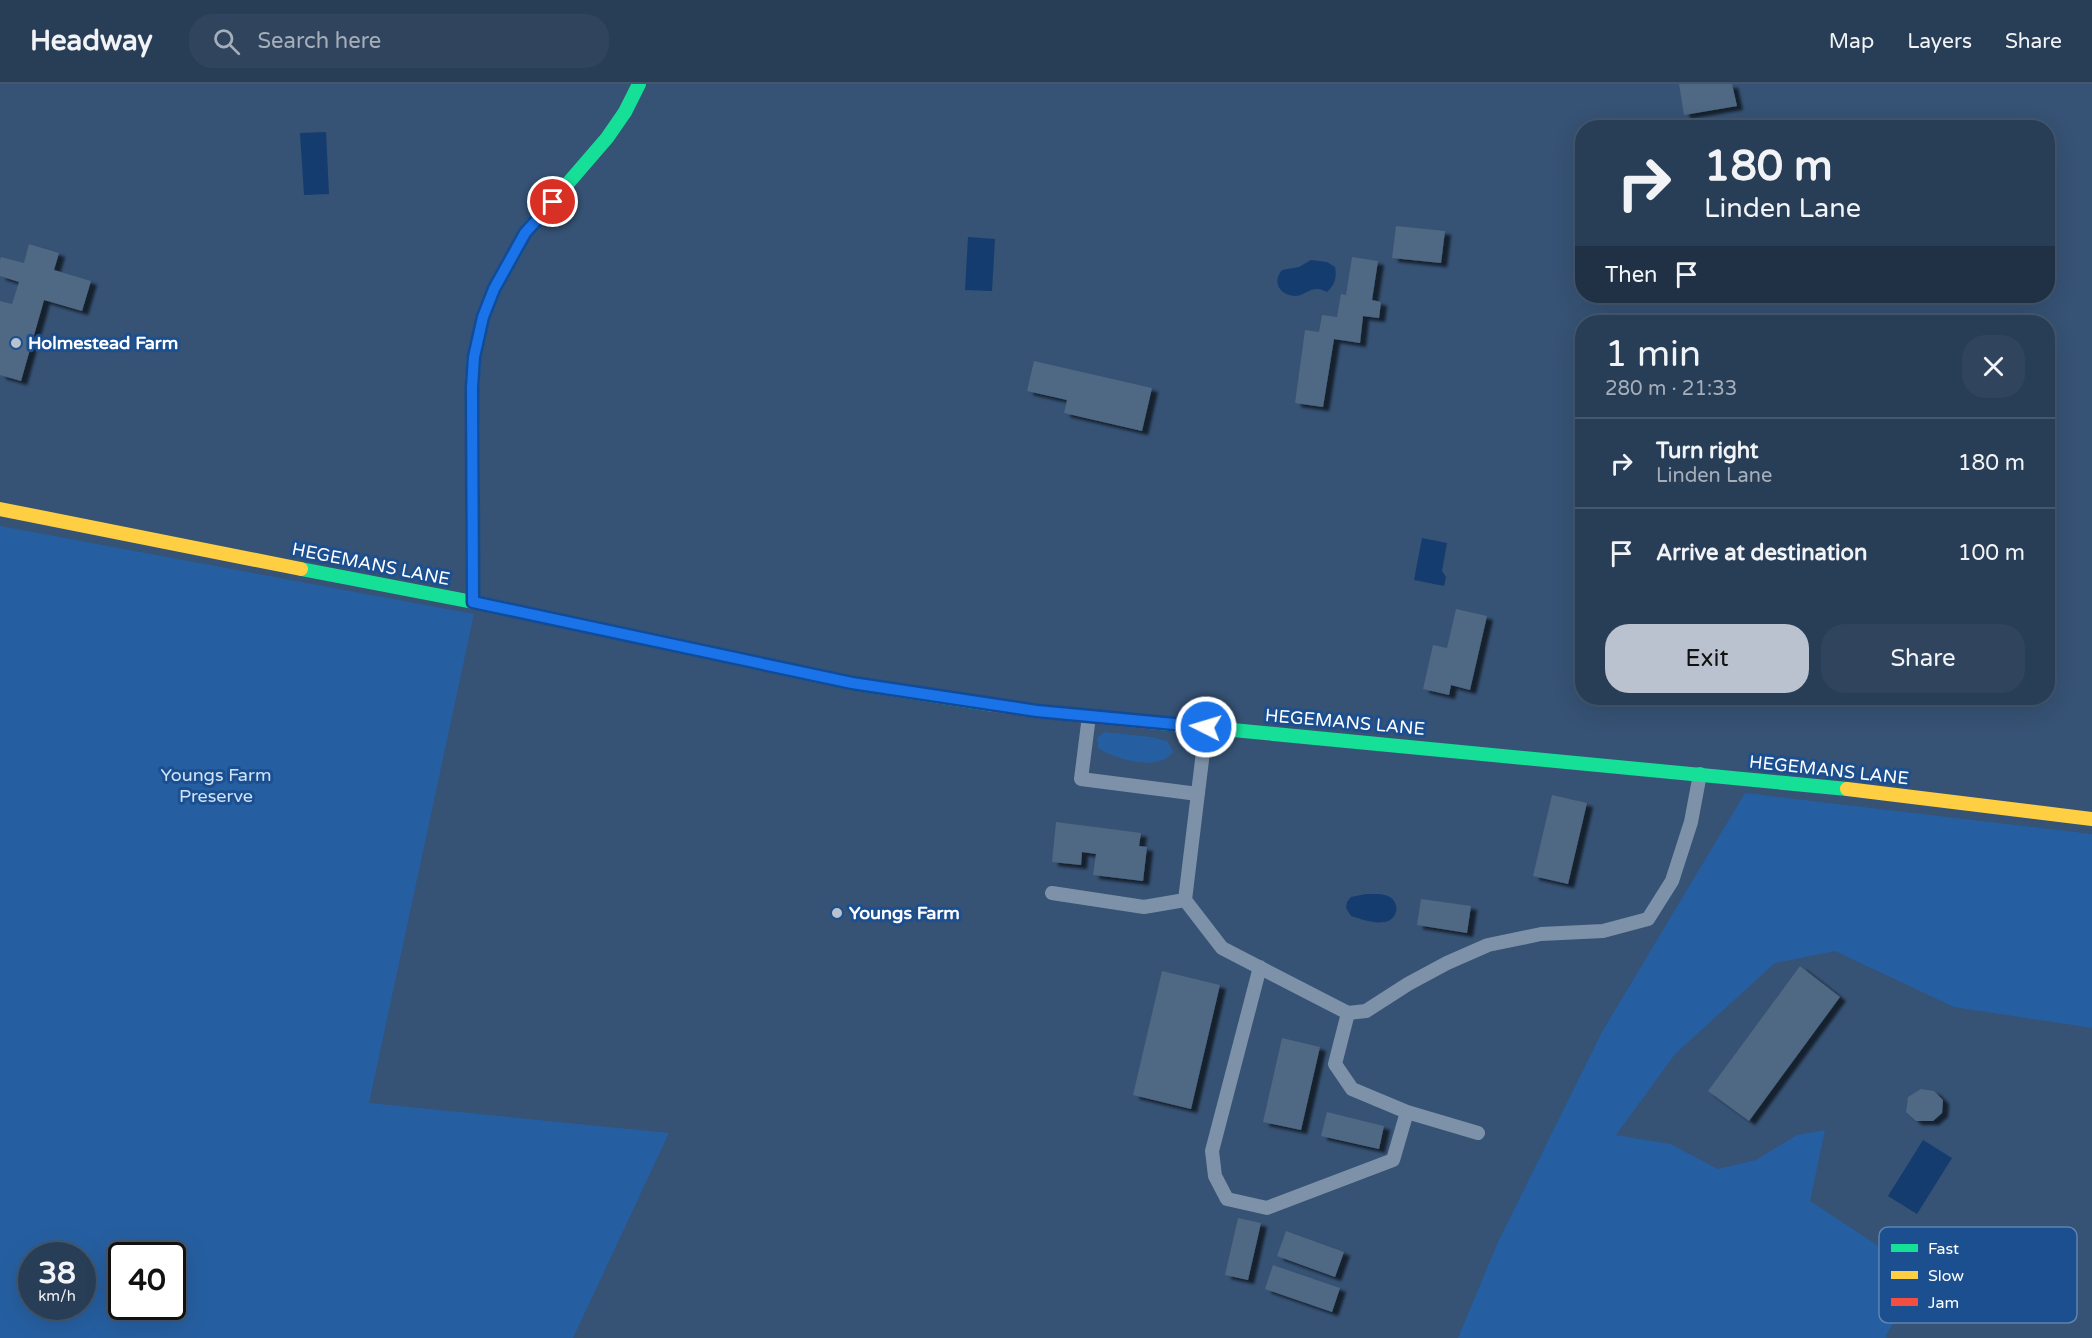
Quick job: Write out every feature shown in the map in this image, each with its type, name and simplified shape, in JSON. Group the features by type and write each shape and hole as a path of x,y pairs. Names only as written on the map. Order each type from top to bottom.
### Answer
{"street":[{"path":"473,602 472,387 474,357 483,317 494,289 525,233 607,138 625,112 639,84"},
{"name":"HEGEMANS LANE","path":"0,509 138,538 473,602 852,683 1037,711 1808,784 2092,819"}],"lane":[{"path":"1089,716 1081,779 1198,794"},
{"path":"1206,727 1185,900 1222,948 1348,1013 1366,1011 1408,984 1488,945 1541,934 1603,930 1648,919 1672,881 1691,822 1700,774"},
{"path":"1052,893 1144,907 1185,900"},
{"path":"1260,967 1212,1151 1215,1176 1227,1199 1267,1208 1393,1160 1407,1112"},
{"path":"1348,1013 1335,1064 1352,1089 1407,1112 1478,1133"}],"green space":[{"name":"Youngs Farm Preserve","path":"0,526 474,614 369,1103 669,1133 573,1338 0,1338"},
{"path":"1104,732 1167,741 1173,751 1167,758 1148,763 1126,760 1098,748 1097,738"},
{"path":"1745,793 2092,834 2092,1028 1954,1007 1835,951 1775,963 1675,1054 1616,1135 1670,1144 1718,1169 1756,1160 1797,1135 1825,1130 1810,1201 1879,1246 1879,1323 1894,1323 1885,1337 1889,1338 1458,1338 1498,1242 1602,1032"}],"shaded area":[{"path":"326,132 329,194 304,195 300,133"},
{"path":"968,237 995,239 992,291 965,290"},
{"path":"1311,260 1327,262 1335,267 1335,281 1327,292 1315,289 1295,296 1281,290 1278,279 1282,270 1299,267"},
{"path":"1422,538 1447,543 1442,571 1446,577 1444,586 1414,580"},
{"path":"1381,894 1390,897 1396,904 1395,915 1384,922 1368,921 1351,916 1346,908 1347,902 1351,897"},
{"path":"1923,1140 1952,1158 1917,1214 1888,1196"}],"building":[{"path":"1679,84 1732,84 1737,106 1684,115"},
{"path":"1396,226 1445,231 1441,263 1392,258"},
{"name":"Holmestead Farm","path":"29,244 59,253 54,270 91,281 82,311 44,300 21,381 0,375 0,301 12,304 19,282 0,276 0,260 1,257 24,263"},
{"path":"1352,257 1378,261 1372,300 1381,302 1379,318 1363,316 1360,343 1334,339 1323,407 1295,403 1305,330 1319,332 1322,315 1337,317 1341,294 1346,295"},
{"path":"1034,361 1152,388 1142,431 1064,413 1067,400 1027,391"},
{"path":"1456,609 1487,616 1470,690 1451,685 1449,695 1423,689 1433,645 1447,648"},
{"path":"1552,795 1587,803 1568,884 1533,876"},
{"path":"1056,822 1141,833 1139,846 1147,847 1143,881 1093,875 1096,854 1082,852 1081,865 1052,862"},
{"path":"1421,899 1471,906 1467,933 1417,925"},
{"path":"1800,966 1840,997 1749,1121 1708,1091"},
{"path":"1162,971 1220,985 1191,1109 1133,1095"},
{"path":"1282,1038 1320,1047 1301,1130 1263,1122"},
{"path":"1921,1089 1934,1091 1943,1100 1942,1113 1933,1121 1916,1121 1906,1112 1908,1097"},
{"path":"1327,1112 1384,1126 1379,1149 1321,1136"},
{"path":"1238,1218 1261,1223 1248,1280 1225,1275"},
{"path":"1286,1231 1344,1252 1335,1277 1277,1256"},
{"path":"1273,1265 1340,1288 1332,1312 1265,1289"}],"traffic: fast":[{"path":"473,602 472,387 474,357 483,317 494,289 525,233 607,138 625,112 639,84"},
{"path":"301,569 473,602 852,683 994,705"},
{"path":"1149,722 1847,789"}],"traffic: slow":[{"path":"0,509 301,569"},
{"path":"1847,789 2092,819"}],"traffic: jam":[{"path":"994,705 1149,722"}],"place":[{"name":"Holmestead Farm","path":"16,343"},
{"name":"Youngs Farm","path":"837,913"}],"route":[{"path":"553,202 525,233 494,289 483,317 474,357 472,387 473,602 852,683 1037,711 1206,727"}]}
